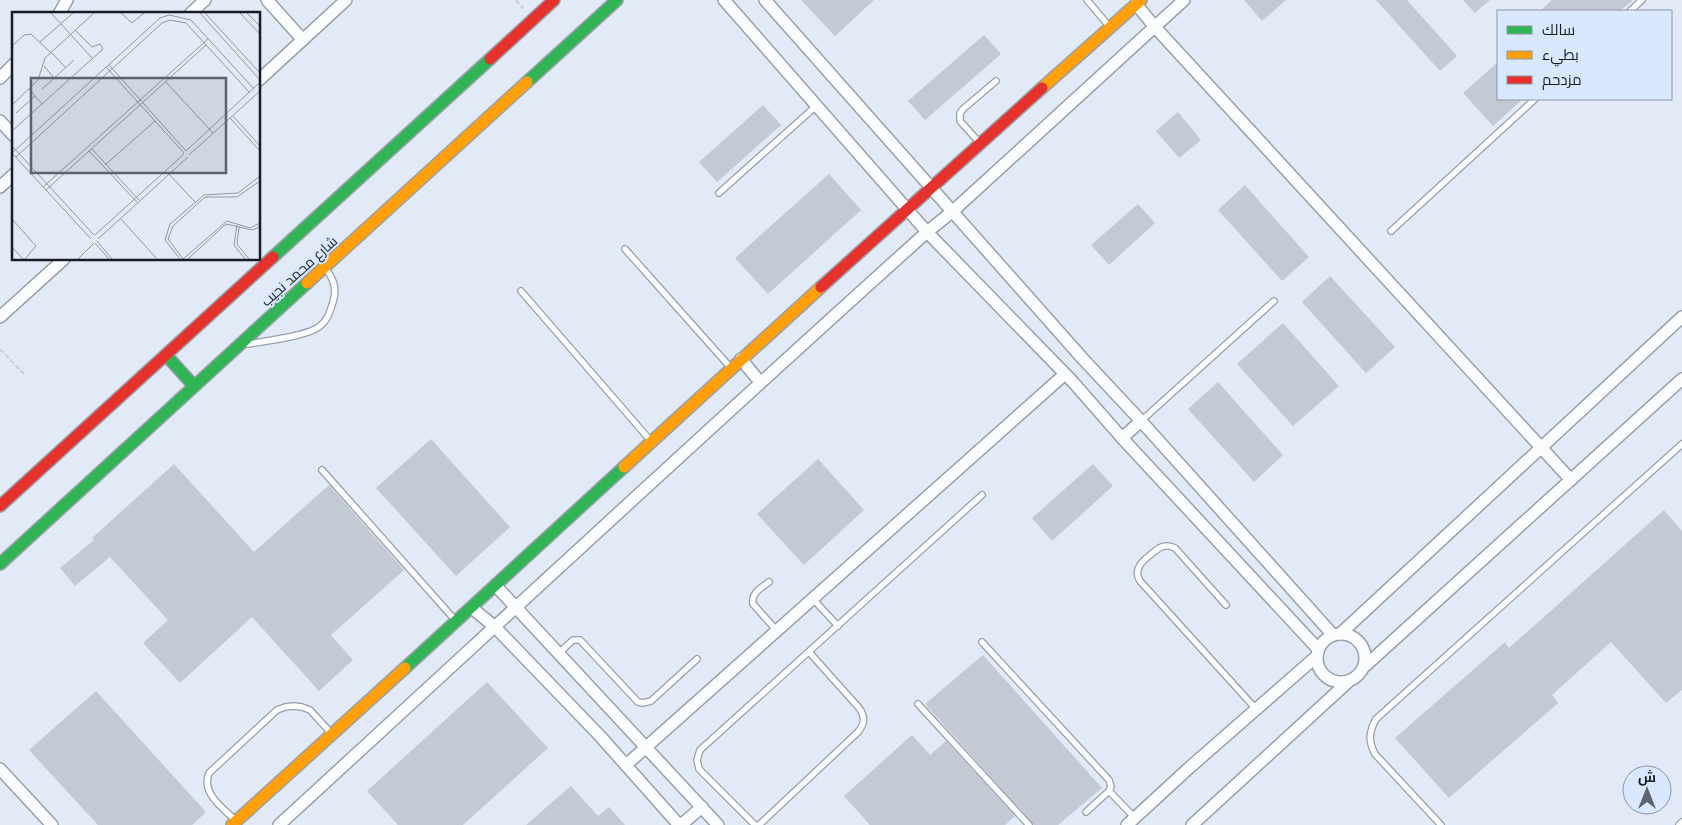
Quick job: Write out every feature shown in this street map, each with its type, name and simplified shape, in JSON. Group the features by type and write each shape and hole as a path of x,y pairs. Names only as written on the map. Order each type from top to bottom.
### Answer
{"street":[{"path":"61,12 67,0"},
{"path":"267,0 303,40"},
{"path":"260,79 346,0"},
{"name":"شارع محمد نجيب","path":"0,506 554,0"},
{"name":"شارع محمد نجيب","path":"0,564 617,0"},
{"path":"724,0 907,210 1066,374 1317,653 1317,663 1324,676 1336,682 1350,681"},
{"path":"765,0 1084,358 1336,635 1347,635 1359,641 1365,654 1364,668"},
{"path":"279,825 760,382 927,232 953,211 1184,0"},
{"path":"192,12 202,1"},
{"path":"234,823 472,608 731,368 1138,2 1154,26 1570,480"},
{"path":"0,78 12,66"},
{"path":"0,121 12,134"},
{"path":"0,186 12,176"},
{"path":"0,317 63,260"},
{"path":"1131,821 1317,653 1327,639 1336,635 1682,317"},
{"path":"166,355 194,386"},
{"path":"741,359 760,382"},
{"path":"626,765 1066,374"},
{"path":"1192,825 1350,681 1356,678 1364,668 1682,379"},
{"path":"1122,438 1141,420"},
{"path":"496,586 718,825"},
{"path":"472,608 495,628 626,765 680,825 702,807"},
{"path":"0,769 52,825"}],"lane":[{"path":"1087,0 1110,27"},
{"path":"1631,10 1642,0"},
{"path":"980,143 960,121 960,113 963,108 996,81"},
{"path":"1391,231 1534,100"},
{"path":"719,193 816,106"},
{"path":"625,249 731,368"},
{"path":"239,346 309,332 321,326 328,315 335,291 333,281 324,268"},
{"path":"521,291 652,442"},
{"path":"1141,420 1274,301"},
{"path":"1441,825 1375,754 1371,746 1371,727 1376,720 1682,444"},
{"path":"322,470 456,622"},
{"path":"755,825 699,769 697,760 700,750 982,494"},
{"path":"1226,606 1175,548 1171,546 1159,548 1138,566 1136,571 1140,581 1256,709"},
{"path":"769,582 754,595 752,602 777,631"},
{"path":"813,599 838,626"},
{"path":"559,653 573,640 580,640 634,698 643,703 651,701 697,659"},
{"path":"982,642 1110,780 1111,787 1109,791 1086,812"},
{"path":"759,825 864,725 864,716 860,709 809,652"},
{"path":"918,704 1029,825"},
{"path":"234,823 210,793 206,783 209,773 278,710 294,706 310,710 332,734"},
{"path":"1109,791 1131,821"},
{"path":"1679,825 1682,822"}],"path":[{"path":"0,349 25,375"}],"building":[{"path":"801,0 874,0 835,36"},
{"path":"1244,0 1286,0 1262,21"},
{"path":"1376,0 1407,0 1457,56 1440,71"},
{"path":"1463,0 1490,0 1475,13"},
{"path":"1552,0 1633,0 1621,10 1541,10"},
{"path":"984,35 1001,54 925,120 908,101"},
{"path":"1497,63 1497,100 1522,100 1493,126 1463,93"},
{"path":"763,105 781,125 717,182 699,162"},
{"path":"1178,112 1201,140 1179,158 1156,131"},
{"path":"829,174 861,210 768,294 735,258"},
{"path":"1245,185 1309,257 1282,281 1218,210"},
{"path":"1138,204 1155,223 1109,265 1091,245"},
{"path":"1330,276 1395,347 1366,373 1302,302"},
{"path":"1283,323 1339,386 1293,426 1237,364"},
{"path":"1218,382 1283,455 1254,482 1188,409"},
{"path":"431,439 510,527 456,576 376,488"},
{"path":"818,459 864,510 804,565 757,514"},
{"path":"174,464 254,552 329,485 404,570 331,635 353,660 319,691 252,617 180,683 143,643 168,620 110,557 75,586 60,568 94,540 92,538"},
{"path":"1093,464 1113,486 1052,541 1032,518"},
{"path":"1664,510 1682,531 1682,690 1666,703 1611,642 1552,695 1558,703 1449,798 1395,738 1505,642 1509,648"},
{"path":"983,655 1102,788 1058,825 1034,825 925,704"},
{"path":"487,682 548,748 463,825 398,825 367,791"},
{"path":"96,691 206,812 192,825 98,825 29,750"},
{"path":"912,735 930,755 946,741 1015,816 1005,825 870,825 844,796"},
{"path":"571,786 598,816 609,807 625,825 526,825"}],"traffic: fast":[{"path":"527,82 617,0"},
{"path":"273,257 490,59"},
{"path":"0,564 307,283"},
{"path":"166,355 194,386"},
{"path":"405,668 624,467"}],"traffic: slow":[{"path":"1042,88 1141,0"},
{"path":"307,283 527,82"},
{"path":"624,467 821,287"},
{"path":"232,825 405,668"}],"traffic: jam":[{"path":"490,59 554,0"},
{"path":"821,287 1042,88"},
{"path":"0,506 273,257"}]}
